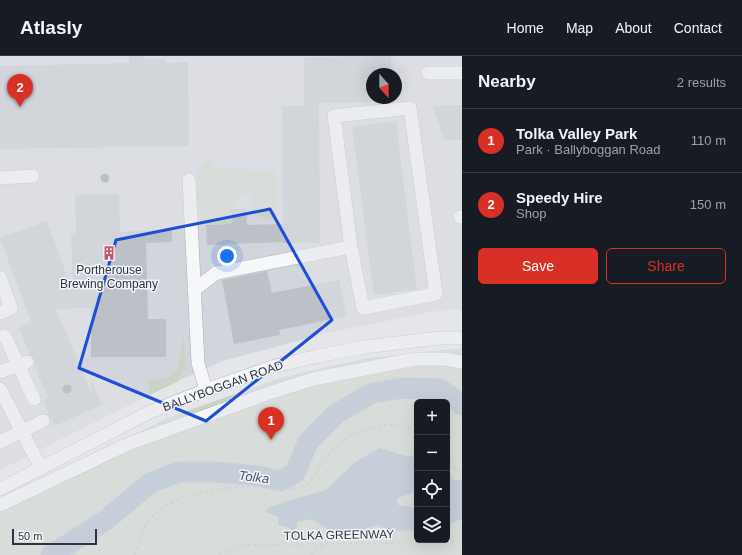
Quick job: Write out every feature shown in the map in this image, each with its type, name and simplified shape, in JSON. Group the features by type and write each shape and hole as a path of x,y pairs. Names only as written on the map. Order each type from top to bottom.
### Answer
{"street":[{"path":"428,73 462,73"},
{"path":"410,108 436,294 364,308 351,246 334,116 410,108"},
{"path":"0,178 33,176"},
{"path":"189,180 198,363 206,390"},
{"path":"194,290 216,273 351,246"},
{"path":"0,277 11,308 0,313"},
{"path":"4,336 22,363 34,399"},
{"name":"BALLYBOGGAN ROAD","path":"0,489 150,412 206,390 275,366 364,347 439,338 462,338"},
{"path":"0,505 128,444 306,381 415,359 444,359 462,362"},
{"path":"0,372 22,363"},
{"path":"0,389 41,468"},
{"path":"0,442 43,421"}],"path":[{"path":"135,555 141,534 149,519 159,509 179,499 222,488 253,487 292,489 304,485 315,476 334,447 354,434 368,428 384,426 399,426 414,430"},
{"path":"450,463 461,473"},
{"name":"TOLKA GREENWAY","path":"218,555 247,545 462,542"},
{"path":"311,555 326,544"}],"highlighted area":[{"path":"270,209 332,320 206,421 79,368 116,240"}],"shaded area":[{"path":"0,56 462,56 462,310 451,309 425,313 327,333 223,361 173,383 0,470"},
{"path":"212,156 213,168 277,171 277,220 262,218 250,210 252,199 250,193 240,196 231,209 232,224 203,224 196,214 195,195 198,169"},
{"path":"184,332 185,368 177,382 149,395 149,380 167,378 178,369"},
{"path":"462,349 462,555 0,555 0,500 83,462 167,418 283,377 368,358"}],"water":[{"path":"380,448 406,456 414,455 414,491 397,499 398,505 414,508 414,530 392,531 377,525 358,531 332,532 312,519 297,522 297,528 292,531 288,527 278,525 279,517 266,512 268,508 287,501 326,490 355,462"},
{"path":"450,476 454,480 462,480 462,519 450,524"}],"building":[{"path":"129,56 143,56 143,59 165,59 165,63 188,62 189,146 0,149 0,66 129,63"},
{"path":"391,56 391,68 366,68 366,102 319,103 320,243 283,242 207,245 206,225 232,224 231,209 246,209 247,225 283,224 282,106 304,106 304,57"},
{"path":"462,105 462,140 444,140 433,106"},
{"path":"396,121 417,289 374,295 352,127"},
{"path":"119,194 120,232 172,229 172,242 146,243 148,319 166,319 166,357 91,357 91,308 56,309 91,392 91,380 102,405 54,426 43,401 48,398 34,365 35,360 30,355 19,328 31,322 0,238 47,221 73,293 71,234 76,233 75,195"},
{"path":"267,271 272,293 339,280 347,316 279,330 280,335 234,344 222,280"}],"waterway":[{"name":"Tolka","path":"51,555 106,520 150,483 179,472 215,472 258,476 280,481 295,473 308,442 336,414 372,393 403,388 440,389 462,405"}],"place":[{"name":"Speedy Hire","path":"20,107"},
{"name":"Portherouse Brewing Company","path":"109,253"},
{"name":"Tolka Valley Park","path":"271,440"}]}
